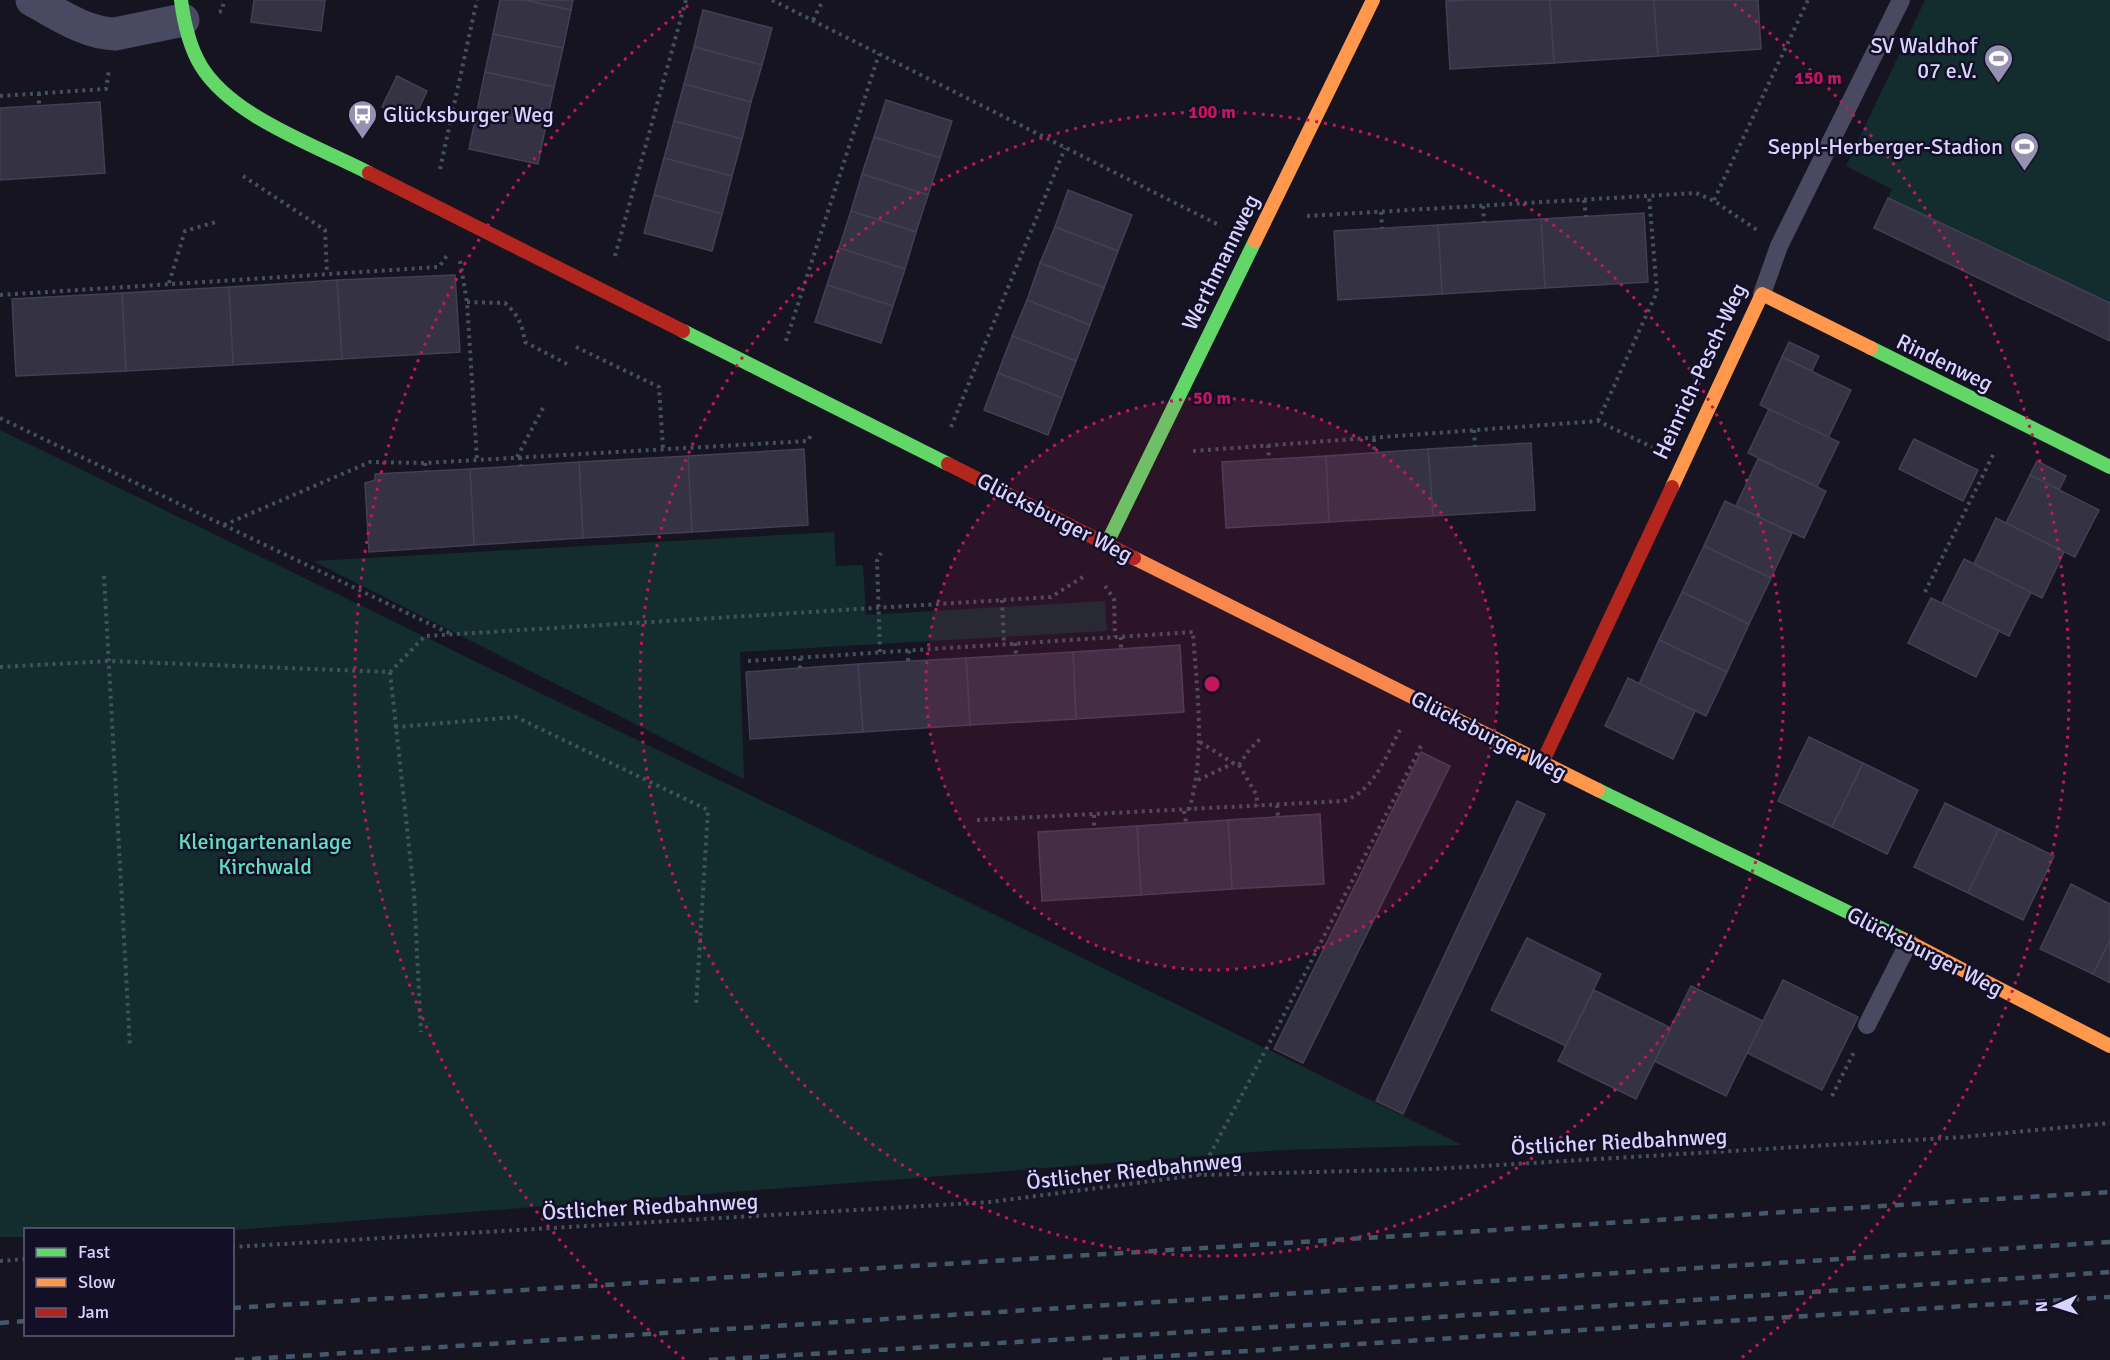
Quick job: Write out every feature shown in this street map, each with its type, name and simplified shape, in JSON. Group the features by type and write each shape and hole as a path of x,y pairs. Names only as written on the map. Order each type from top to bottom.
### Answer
{"street":[{"name":"Glücksburger Weg","path":"32,0 88,29 115,34 182,10 195,57 223,94 248,112 1542,763 1909,942 2110,1046"},
{"name":"Werthmannweg","path":"1107,543 1148,455 1373,0"},
{"name":"Rindenweg","path":"1762,294 2110,467"},
{"name":"Heinrich-Pesch-Weg","path":"1542,763 1762,294"}],"lane":[{"name":"Heinrich-Pesch-Weg","path":"1762,294 1779,246 1901,0"},
{"path":"1867,1025 1909,942"}],"path":[{"path":"433,205 477,0"},
{"path":"605,291 686,0"},
{"path":"772,0 1254,242"},
{"path":"813,20 823,0"},
{"path":"1714,201 1808,0"},
{"path":"0,96 106,89 115,34"},
{"path":"775,376 879,54"},
{"path":"39,93 39,105"},
{"path":"939,459 1065,148"},
{"path":"243,176 325,230 327,274"},
{"path":"1265,219 1696,194 1714,201 1779,246"},
{"path":"1598,421 1657,292 1649,196"},
{"path":"1584,200 1586,217"},
{"path":"1483,206 1484,222"},
{"path":"1381,212 1382,228"},
{"path":"173,290 170,283 185,231 219,221"},
{"path":"0,295 439,267 449,252 463,264 477,460"},
{"path":"389,270 389,278"},
{"path":"285,276 285,283"},
{"path":"70,289 71,296"},
{"path":"467,302 505,303 517,313 522,323 525,342 567,364"},
{"path":"576,347 659,387 663,449"},
{"path":"224,525 370,462 425,463 808,441 829,403"},
{"path":"521,466 519,457 543,408"},
{"path":"0,418 452,634"},
{"path":"1925,592 2012,418"},
{"path":"1148,455 1598,421 1682,462"},
{"path":"1474,430 1475,447"},
{"path":"1374,439 1374,453"},
{"path":"740,445 741,453"},
{"path":"1268,445 1269,459"},
{"path":"628,451 629,459"},
{"path":"425,463 426,471"},
{"path":"0,667 109,662 390,672 425,636 1051,597 1095,569 1107,543"},
{"path":"880,652 877,561 881,553"},
{"path":"1095,569 1113,599 1121,649"},
{"path":"104,576 130,1046"},
{"path":"1186,822 1187,810 1198,780 1200,742 1193,632 1204,592"},
{"path":"1002,600 1004,644"},
{"path":"748,661 1193,632"},
{"path":"1015,643 1016,655"},
{"path":"908,662 909,650"},
{"path":"800,658 800,668"},
{"path":"390,672 414,892 421,1032"},
{"path":"977,820 1344,801 1358,796 1370,785 1417,699"},
{"path":"1198,1175 1270,1042 1439,710"},
{"path":"395,727 516,717 708,810 696,1007"},
{"path":"1198,780 1237,764 1261,738"},
{"path":"1200,742 1237,764 1256,794 1258,806"},
{"path":"1277,805 1278,816"},
{"path":"1094,814 1094,828"},
{"path":"1832,1096 1867,1025"},
{"name":"Östlicher Riedbahnweg","path":"234,1247 990,1202 1198,1175 1455,1168 1963,1137 2110,1123"},
{"path":"0,1260 24,1259"}],"green space":[{"name":"SV Waldhof 07 e.V.","path":"1925,0 2110,0 2110,303 1888,198 1892,189 1846,166"},
{"name":"Kleingartenanlage Kirchwald","path":"0,430 857,847 1462,1145 1282,1150 234,1230 234,1228 24,1228 24,1237 0,1237"},
{"path":"834,532 836,566 863,565 866,615 1105,601 1107,631 740,652 744,779 313,561"}],"building":[{"path":"254,0 325,0 321,31 251,22"},
{"path":"500,0 525,0 571,10 563,48 493,34"},
{"path":"525,0 573,0 571,10"},
{"path":"1550,0 1554,63 1450,69 1446,1"},
{"path":"1550,0 1654,0 1658,56 1554,63"},
{"path":"1654,0 1758,0 1761,49 1658,56"},
{"path":"703,10 772,28 762,65 694,47"},
{"path":"493,34 563,48 554,87 485,72"},
{"path":"694,47 762,65 751,102 684,84"},
{"path":"485,72 554,87 546,125 477,111"},
{"path":"397,76 427,91 413,121 382,107"},
{"path":"684,84 751,102 742,139 674,121"},
{"path":"886,100 952,121 940,158 874,137"},
{"path":"100,102 105,173 0,180 0,108"},
{"path":"477,111 546,125 538,164 469,149"},
{"path":"674,121 742,139 732,176 664,158"},
{"path":"874,137 940,158 928,195 862,174"},
{"path":"664,158 732,176 722,214 654,195"},
{"path":"862,174 928,195 916,232 851,211"},
{"path":"1068,190 1132,215 1118,251 1055,227"},
{"path":"654,195 722,214 712,251 644,233"},
{"path":"1888,198 2110,303 2110,341 1874,228"},
{"path":"851,211 916,232 905,269 839,248"},
{"path":"1644,213 1648,282 1545,288 1541,219"},
{"path":"1541,219 1545,288 1442,294 1438,225"},
{"path":"1438,225 1442,294 1338,300 1334,231"},
{"path":"1055,227 1118,251 1104,288 1040,263"},
{"path":"839,248 905,269 893,306 827,285"},
{"path":"1040,263 1104,288 1090,325 1027,300"},
{"path":"455,275 460,352 342,359 337,280"},
{"path":"337,280 342,359 233,365 229,287"},
{"path":"827,285 893,306 881,343 815,322"},
{"path":"229,287 233,365 126,371 122,293"},
{"path":"122,293 126,371 16,376 12,299"},
{"path":"1027,300 1090,325 1076,361 1012,336"},
{"path":"1012,336 1076,361 1062,398 998,373"},
{"path":"1789,342 1819,356 1812,371 1782,357"},
{"path":"1782,357 1851,390 1828,438 1760,405"},
{"path":"998,373 1062,398 1048,435 984,410"},
{"path":"1769,409 1839,442 1817,487 1748,453"},
{"path":"1914,439 1978,470 1963,501 1899,469"},
{"path":"1531,443 1535,510 1433,516 1428,449"},
{"path":"804,449 808,525 692,532 688,456"},
{"path":"1428,449 1433,516 1329,522 1326,456"},
{"path":"688,456 692,532 583,538 579,462"},
{"path":"1326,456 1329,522 1226,528 1222,462"},
{"path":"1758,459 1826,491 1804,538 1736,506"},
{"path":"2037,461 2066,476 2059,490 2030,475"},
{"path":"579,462 583,538 474,545 470,469"},
{"path":"470,469 474,545 369,552 365,483 375,480 375,474"},
{"path":"2030,475 2099,510 2075,557 2006,523"},
{"path":"1725,501 1792,533 1771,578 1704,546"},
{"path":"1996,518 2064,552 2042,598 1974,564"},
{"path":"1704,546 1771,578 1749,624 1682,592"},
{"path":"1964,559 2031,592 2009,636 1942,603"},
{"path":"1682,592 1749,624 1727,672 1659,640"},
{"path":"1931,598 1999,631 1976,677 1908,643"},
{"path":"1659,640 1727,672 1706,716 1639,684"},
{"path":"1180,645 1184,712 1076,719 1073,652"},
{"path":"1073,652 1076,719 970,725 966,658"},
{"path":"966,658 970,725 863,732 858,664"},
{"path":"858,664 863,732 750,739 746,672"},
{"path":"1628,678 1695,711 1673,759 1605,726"},
{"path":"1809,737 1863,763 1832,827 1778,801"},
{"path":"1421,752 1450,766 1303,1063 1274,1049"},
{"path":"1863,763 1918,790 1887,854 1832,827"},
{"path":"1517,801 1545,814 1403,1114 1376,1101"},
{"path":"1945,803 1999,829 1968,893 1914,867"},
{"path":"1320,814 1324,884 1232,889 1228,820"},
{"path":"1228,820 1232,889 1141,895 1137,826"},
{"path":"1137,826 1141,895 1042,901 1038,832"},
{"path":"1999,829 2054,856 2023,920 1968,893"},
{"path":"2071,884 2110,904 2110,940 2093,974 2040,949"},
{"path":"1527,938 1601,974 1566,1046 1491,1010"},
{"path":"2110,940 2110,983 2093,974"},
{"path":"1783,980 1858,1017 1822,1090 1747,1053"},
{"path":"1691,986 1763,1021 1726,1096 1654,1061"},
{"path":"1594,990 1671,1028 1636,1099 1558,1061"}],"railway":[{"path":"234,1308 2110,1192"},
{"path":"235,1360 2110,1242"},
{"path":"709,1360 1410,1319 2110,1272"},
{"path":"1103,1360 2110,1297"},
{"path":"0,1323 24,1321"}],"traffic: fast":[{"path":"181,0 185,26 193,50 201,66 215,84 254,115 301,141 369,173"},
{"path":"1107,543 1255,241"},
{"path":"683,331 948,464"},
{"path":"1871,348 2110,467"},
{"path":"1598,790 1903,939"}],"traffic: slow":[{"path":"1255,241 1373,0"},
{"path":"1672,487 1762,294 1871,348"},
{"path":"1134,558 1598,790"},
{"path":"1903,939 2110,1046"}],"traffic: jam":[{"path":"369,173 683,331"},
{"path":"948,464 1134,558"},
{"path":"1542,763 1672,487"}],"place":[{"name":"SV Waldhof 07 e.V.","path":"1998,84"},
{"name":"Glücksburger Weg","path":"362,140"},
{"name":"Seppl-Herberger-Stadion","path":"2024,172"}]}
